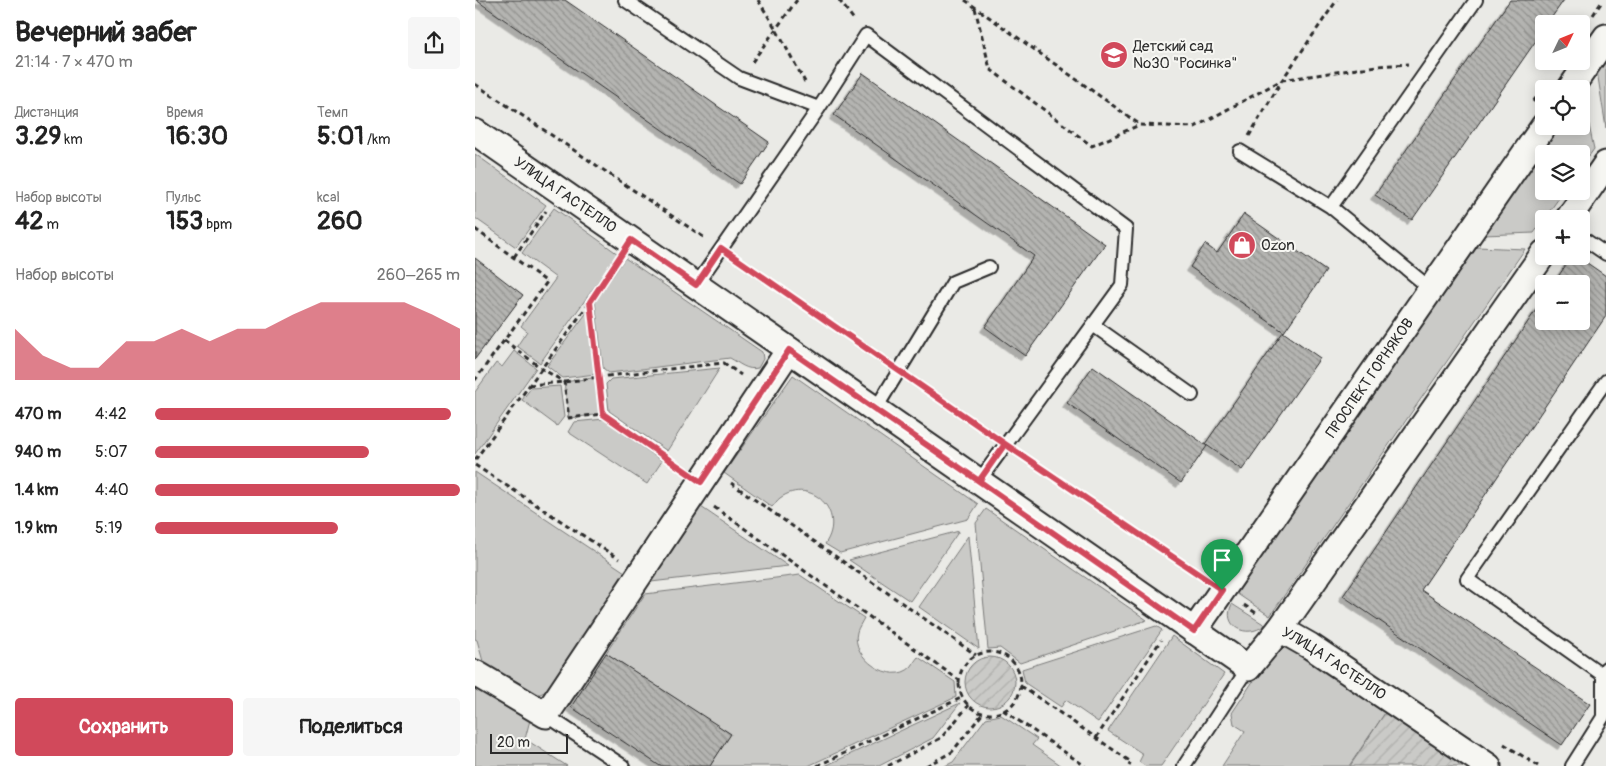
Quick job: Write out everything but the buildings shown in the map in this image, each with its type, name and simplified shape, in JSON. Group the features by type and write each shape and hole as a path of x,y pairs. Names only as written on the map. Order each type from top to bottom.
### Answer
{"street":[{"path":"1576,80 1606,37"},
{"name":"УЛИЦА ГАСТЕЛЛО","path":"475,132 1248,668 1280,629 1310,646 1487,766"},
{"name":"ПРОСПЕКТ ГОРНЯКОВ","path":"1185,624 1222,590 1538,135"},
{"path":"1574,210 1606,164"},
{"path":"1280,629 1536,265"},
{"path":"475,673 546,715 789,350"}],"lane":[{"path":"625,0 739,78 819,108"},
{"path":"1331,207 1476,0"},
{"path":"696,285 819,108 866,35 1126,229 1122,285 979,481"},
{"path":"1240,151 1331,207 1431,289"},
{"path":"1590,244 1606,254"},
{"path":"875,410 953,282 989,266"},
{"path":"1093,325 1192,395"},
{"path":"1572,766 1603,717 1605,672 1467,579 1606,381"},
{"path":"1184,766 1248,668"},
{"path":"546,715 623,766"}],"path":[{"path":"758,0 819,108"},
{"path":"739,78 797,0"},
{"path":"839,0 866,35"},
{"path":"965,0 1139,125"},
{"path":"1240,151 1282,80 1337,0"},
{"path":"975,8 991,69 1092,146 1139,125 1195,127 1282,80 1377,66 1433,62"},
{"path":"475,84 721,248 898,372 1280,629"},
{"path":"514,258 560,191"},
{"path":"475,229 547,282 475,380"},
{"path":"475,460 590,302 631,240"},
{"path":"590,302 603,414"},
{"path":"505,340 541,368 564,382"},
{"path":"529,385 723,363 762,389"},
{"path":"564,382 569,418 603,414 721,496"},
{"path":"475,465 641,573"},
{"path":"959,680 713,508 730,482 976,655"},
{"path":"1096,738 1185,624"},
{"path":"983,652 993,652 1003,654 1011,660 1017,668 1020,685 1017,697 1011,705 993,713 983,713 973,709 960,693 959,680 960,672 965,663 983,652"},
{"path":"1020,685 1131,762 1129,766"},
{"path":"817,766 963,697"},
{"path":"888,766 941,738 969,705"},
{"path":"1003,710 1085,766"},
{"path":"927,766 951,752 983,713"}],"shaded area":[{"path":"1606,58 1606,128 1597,71"},
{"path":"1590,130 1594,149 1590,155 1590,145 1546,145 1553,135 1590,135"},
{"path":"475,154 546,205 516,247 475,218"},
{"path":"1535,161 1535,200 1558,200 1550,210 1535,210 1534,233 1484,235"},
{"path":"554,208 618,254 540,363 517,346 527,331 521,326 556,278 522,253"},
{"path":"1477,247 1525,249 1270,616 1236,593"},
{"path":"625,258 762,352 763,359 758,368 747,367 730,358 609,373 603,368 595,301"},
{"path":"588,311 596,374 563,378 547,366"},
{"path":"514,351 536,368 475,454 475,392 496,363 502,367"},
{"path":"720,368 667,451 609,411 606,384 611,379"},
{"path":"793,375 978,504 968,519 840,553 825,544 831,532 832,520 829,510 814,494 803,491 792,492 780,498 772,507 724,473"},
{"path":"599,377 603,414 569,418 564,382"},
{"path":"560,386 564,417 557,426 522,400 531,388"},
{"path":"604,419 662,461 647,484 568,432 574,422"},
{"path":"475,472 625,572 547,691 535,696 484,665 477,640 475,639"},
{"path":"698,505 788,566 651,582"},
{"path":"986,509 1147,620 1020,663 1000,648 988,649 976,523"},
{"path":"959,531 910,601 849,560"},
{"path":"968,536 979,649 919,607"},
{"path":"800,575 864,618 857,632 857,642 866,660 884,671 894,673 903,672 911,667 918,657 955,682 956,697 808,766 710,766 730,734 606,653 645,594"},
{"path":"1232,604 1265,625 1250,631 1243,631 1237,628 1230,619 1229,612"},
{"path":"1156,626 1162,630 1098,722 1066,700 1061,707 1025,683 1022,669"},
{"path":"1172,636 1224,674 1161,766 1145,766 1139,762 1143,754 1108,731"},
{"path":"1288,647 1387,710 1349,766 1222,766 1245,731 1234,724 1232,713 1273,651"},
{"path":"990,657 1000,659 1008,664 1013,672 1015,682 1013,692 1008,700 1000,705 990,707 980,705 972,700 967,692 965,682 967,672 972,664 980,659"},
{"path":"475,684 530,720 525,739 567,766 475,766"},
{"path":"960,703 933,738 879,766 825,766"},
{"path":"1387,710 1468,766 1350,766"},
{"path":"1001,715 1037,739 1032,745 1062,766 945,766 953,762 986,718"}],"place":[{"name":"Детский сад №30 \"Росинка\"","path":"1114,55"},
{"name":"Ozon","path":"1242,245"}],"route":[{"path":"1222,590 1005,444 979,481 789,350 701,482 603,414 590,302 631,240 696,285 721,248 898,372 1005,444 979,481 1194,631 1222,590"}]}
